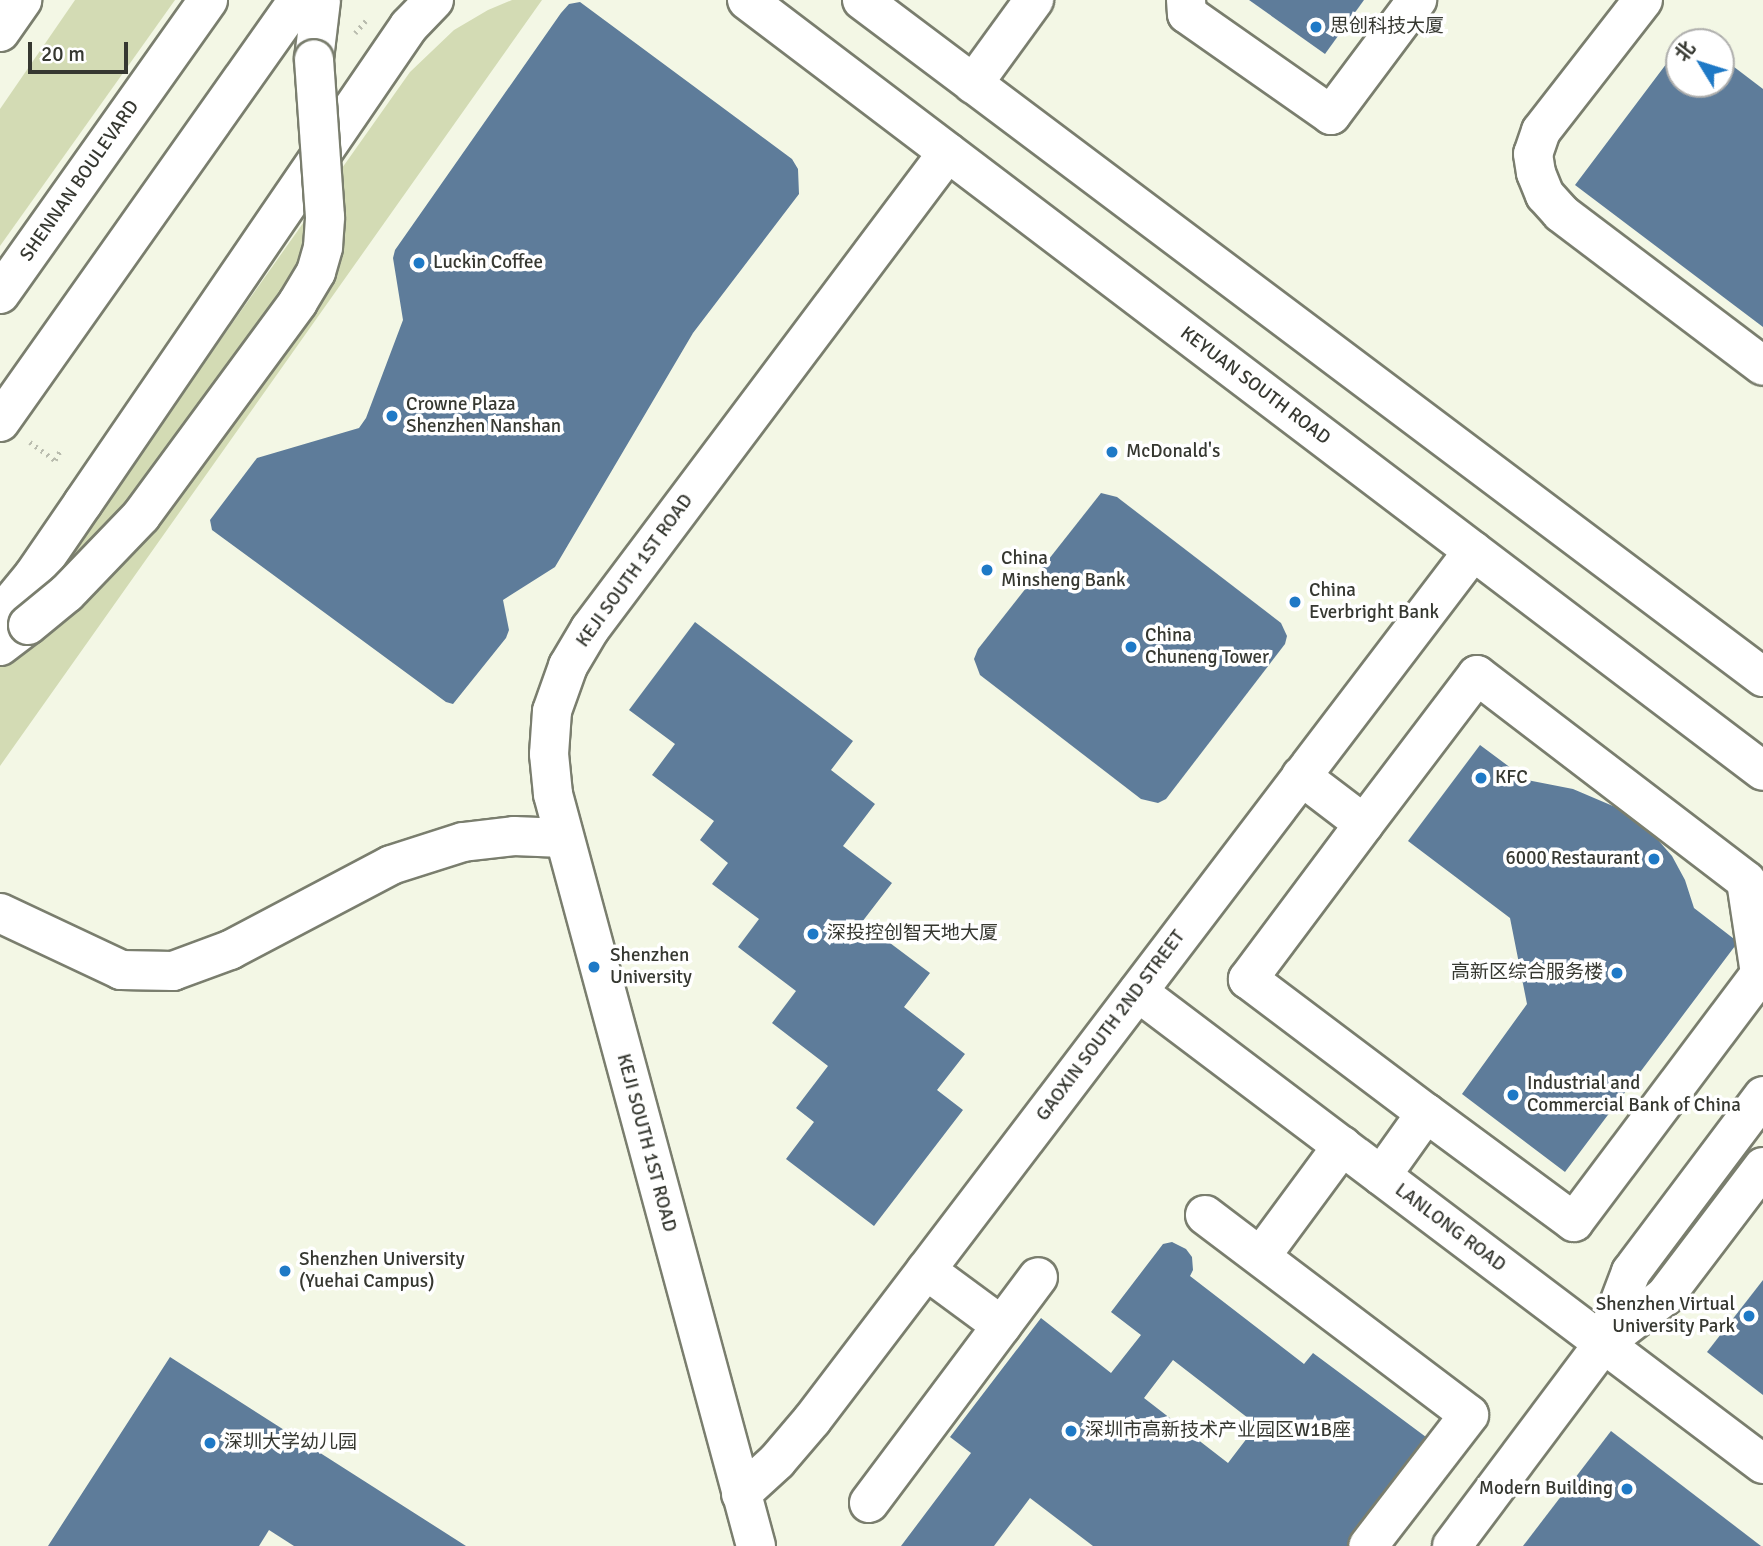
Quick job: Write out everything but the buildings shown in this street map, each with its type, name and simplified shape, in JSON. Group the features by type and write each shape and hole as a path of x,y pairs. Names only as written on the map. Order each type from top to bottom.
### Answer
{"street":[{"path":"0,32 22,0"},
{"name":"SHENNAN BOULEVARD","path":"0,294 208,0"},
{"path":"13,431 298,0"},
{"path":"9,629 93,569 141,516 298,302 316,272 323,247 325,217 314,59 321,0"},
{"path":"9,629 33,576 409,26 434,0"},
{"name":"KEYUAN SOUTH ROAD","path":"747,0 1763,771"},
{"path":"862,0 1763,677"},
{"path":"973,84 1034,0"},
{"path":"1186,0 1187,14 1331,115 1417,0"},
{"path":"1643,0 1541,131 1533,154 1536,173 1545,195 1561,213 1763,366"},
{"name":"KEJI SOUTH 1ST ROAD","path":"756,1546 553,794 549,754 552,711 568,666 590,629 948,152"},
{"name":"GAOXIN SOUTH 2ND STREET","path":"741,1494 795,1441 1473,551"},
{"path":"1477,675 1746,881 1760,974 1574,1222 1248,979 1364,824 1477,675"},
{"path":"1301,776 1364,824"},
{"path":"0,913 121,970 173,971 229,950 391,865 463,842 514,836 564,838"},
{"name":"LANLONG ROAD","path":"1138,992 1763,1464"},
{"path":"1604,1343 1631,1272 1763,1096"},
{"path":"1381,1176 1426,1113"},
{"path":"1261,1256 1342,1146"},
{"path":"1451,1546 1604,1343 1665,1296 1763,1167"},
{"path":"1205,1215 1469,1415 1368,1546"},
{"path":"926,1270 1002,1326"},
{"path":"869,1503 1038,1277"}],"path":[{"path":"13,431 55,460 61,449"}],"green space":[{"path":"75,0 175,0 0,246 0,109"},
{"path":"512,0 542,0 0,766 0,632 81,537 410,72 454,30 488,10"}],"place":[{"name":"思创科技大厦","path":"1316,27"},
{"name":"Luckin Coffee","path":"419,263"},
{"name":"Crowne Plaza Shenzhen Nanshan","path":"392,416"},
{"name":"McDonald's","path":"1112,452"},
{"name":"China Minsheng Bank","path":"987,570"},
{"name":"China Everbright Bank","path":"1295,602"},
{"name":"China Chuneng Tower","path":"1131,647"},
{"name":"KFC","path":"1481,778"},
{"name":"6000 Restaurant","path":"1654,859"},
{"name":"深投控创智天地大厦","path":"813,934"},
{"name":"Shenzhen University","path":"594,967"},
{"name":"高新区综合服务楼","path":"1617,973"},
{"name":"Industrial and Commercial Bank of China","path":"1513,1095"},
{"name":"Shenzhen University (Yuehai Campus)","path":"285,1271"},
{"name":"Shenzhen Virtual University Park","path":"1749,1316"},
{"name":"深圳市高新技术产业园区W1B座","path":"1071,1431"},
{"name":"深圳大学幼儿园","path":"210,1443"},
{"name":"Modern Building","path":"1627,1489"}]}
